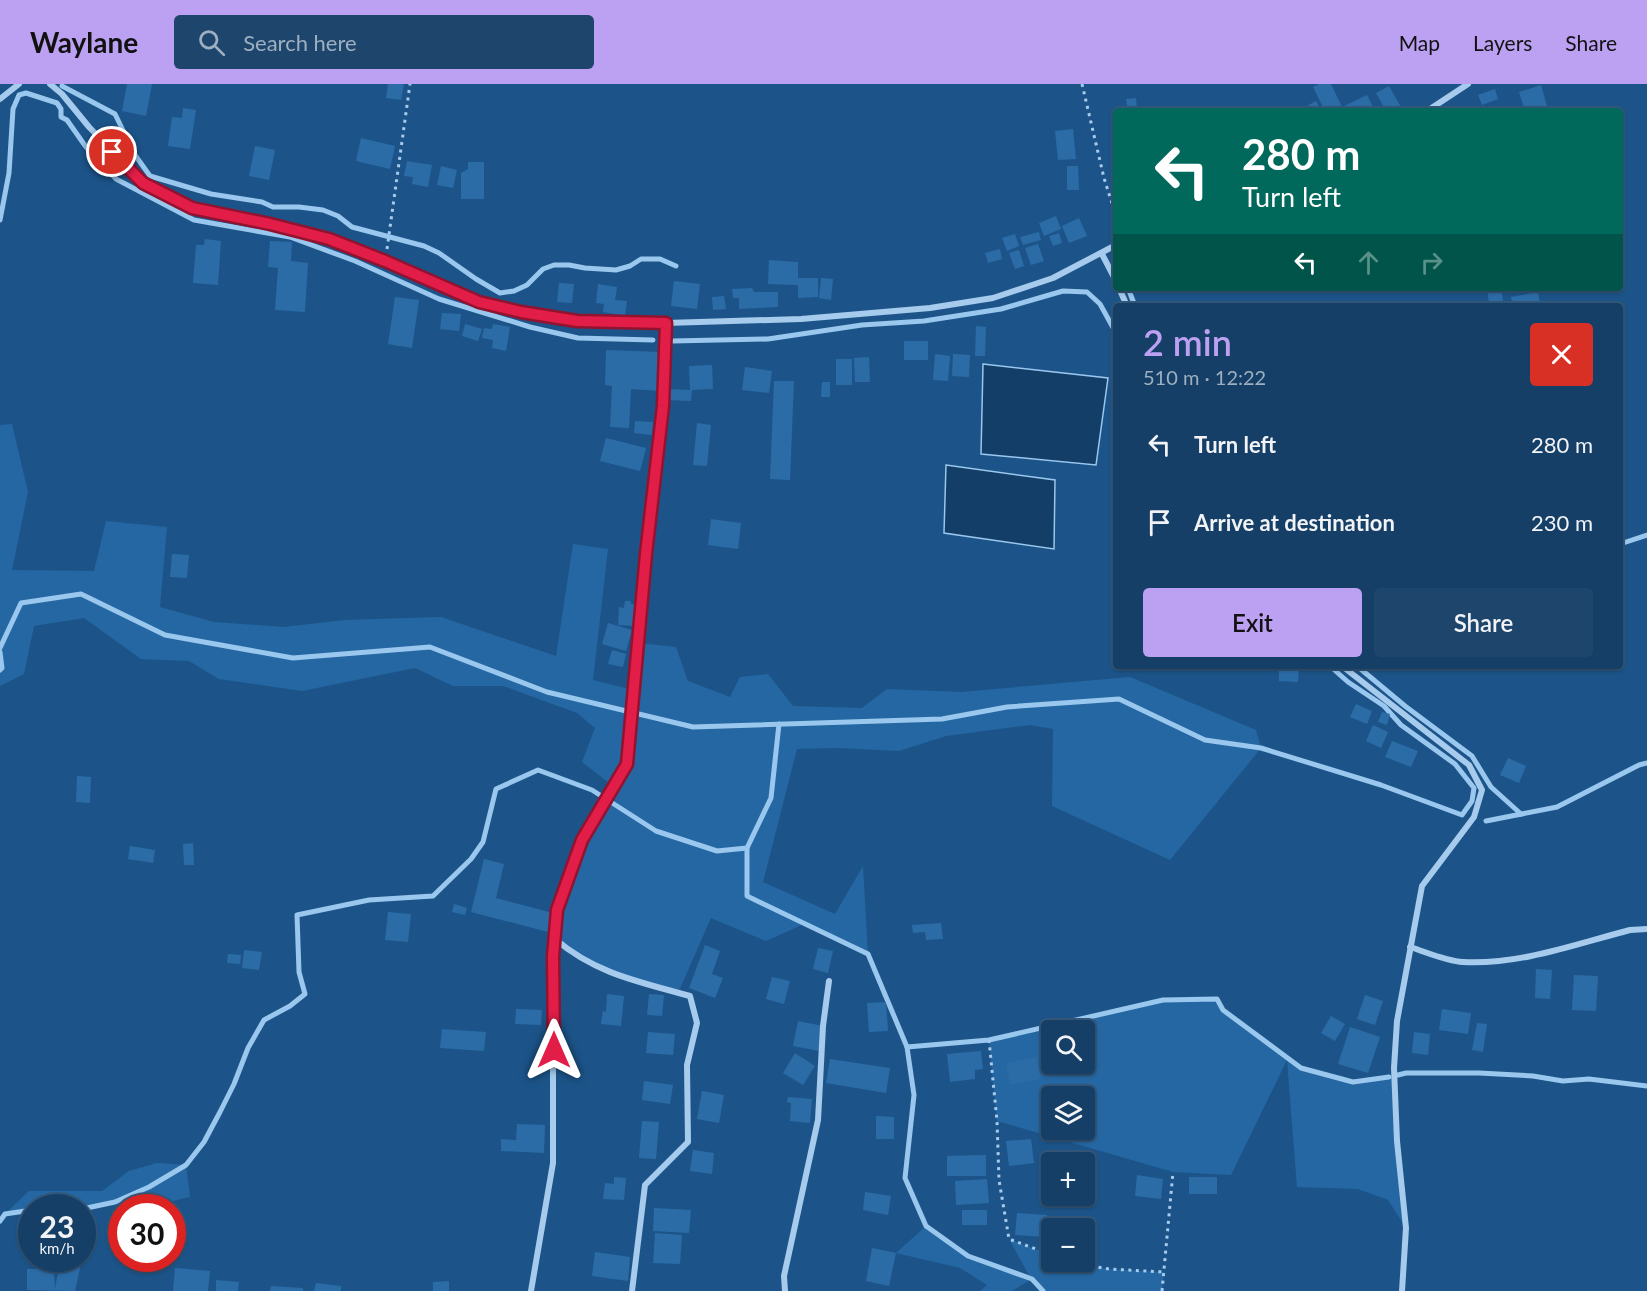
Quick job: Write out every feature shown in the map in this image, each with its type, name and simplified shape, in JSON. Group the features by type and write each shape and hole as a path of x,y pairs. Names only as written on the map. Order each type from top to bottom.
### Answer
{"street":[{"path":"0,99 19,84"},
{"path":"50,84 62,94 88,127 143,183 192,208 329,239 479,302 521,312 577,321 666,323 801,319 941,306 993,298 1053,278 1113,247"},
{"path":"1432,108 1468,84"},
{"path":"1102,254 1113,275"},
{"path":"531,1291 553,1163 557,910 582,840 627,764 646,554 663,406 666,323"},
{"path":"1346,669 1469,765 1482,790 1474,817 1422,886 1397,1021 1394,1068 1396,1141 1406,1228 1402,1291"},
{"path":"1410,947 1461,962 1489,962 1533,956 1630,930 1647,929"},
{"path":"555,939 570,952 605,971 690,996 697,1023 687,1065 688,1142 645,1185 632,1291"},
{"path":"785,1291 784,1276 818,1120 823,1026 829,981"}],"path":[{"path":"385,261 410,84"},
{"path":"1082,84 1113,206"},
{"path":"989,1040 997,1121 999,1180 1009,1239 1041,1251"},
{"path":"1162,1291 1173,1172"},
{"path":"1095,1267 1164,1272"}],"shaded area":[{"path":"983,364 1108,378 1096,465 981,454"},
{"path":"12,424 28,492 12,570 94,571 106,521 167,527 160,607 214,622 284,627 344,620 441,617 556,656 573,544 608,549 593,680 633,690 639,643 676,647 688,681 730,697 740,677 768,674 793,706 862,708 887,689 961,692 1130,677 1256,730 1261,748 1170,860 1052,806 1053,729 1030,725 946,736 899,751 838,748 797,749 763,882 835,914 863,866 868,954 804,924 766,941 711,918 678,993 605,971 555,939 557,910 582,840 613,786 582,762 595,728 577,713 503,686 453,686 415,668 302,691 219,679 189,661 141,659 84,618 34,626 24,674 0,686 0,425"},
{"path":"946,465 1055,480 1054,549 944,533"},
{"path":"1217,999 1223,1010 1301,1068 1353,1082 1394,1076 1406,1228 1388,1200 1358,1189 1297,1187 1287,1060 1231,1175 1173,1172 1063,1140 1095,1140 1095,1086 1041,1086 1041,1134 997,1121 989,1040 1041,1028 1041,1074 1095,1074 1095,1020 1076,1020 1163,1000"},
{"path":"157,1163 186,1165 190,1197 186,1198 186,1194 108,1194 108,1203 96,1206 96,1194 26,1194 29,1191 102,1191 129,1171"},
{"path":"18,1202 18,1212 5,1214"},
{"path":"926,1226 968,1256 1031,1279 1009,1239 1041,1251 1041,1272 1095,1272 1095,1267 1164,1272 1162,1291 1043,1291 1032,1279 1012,1291 980,1291 987,1285 960,1268 896,1253"}],"building":[{"path":"127,84 152,84 146,116 122,111"},
{"path":"388,84 404,84 401,100 386,98"},
{"path":"1319,84 1331,84 1343,108 1324,108 1313,87"},
{"path":"1541,85 1547,106 1524,108 1519,92"},
{"path":"1389,86 1401,108 1384,108 1376,93"},
{"path":"1495,89 1498,99 1482,105 1478,95"},
{"path":"1367,95 1374,108 1345,108 1344,106"},
{"path":"1136,98 1137,108 1128,108 1126,99"},
{"path":"1316,101 1320,108 1306,108"},
{"path":"183,108 196,110 190,149 168,146 172,117 182,118"},
{"path":"1073,129 1076,159 1058,160 1055,131"},
{"path":"361,138 395,146 390,169 356,161"},
{"path":"255,146 275,150 269,180 249,176"},
{"path":"407,161 432,165 428,187 412,184 413,177 404,176"},
{"path":"468,162 484,162 484,199 461,199 461,173 468,169"},
{"path":"441,166 457,170 453,188 437,185"},
{"path":"1067,166 1078,166 1079,190 1067,190"},
{"path":"1056,216 1061,229 1044,236 1039,223"},
{"path":"1079,218 1087,236 1069,243 1062,226"},
{"path":"1039,232 1041,240 1023,245 1020,237"},
{"path":"1059,233 1062,243 1053,246 1049,236"},
{"path":"1015,234 1019,246 1007,251 1002,238"},
{"path":"205,239 221,241 218,285 193,283 196,245 204,245"},
{"path":"270,241 292,242 291,261 308,263 305,312 275,310 278,268 268,267"},
{"path":"1038,244 1044,261 1031,265 1025,248"},
{"path":"1000,249 1002,259 988,263 985,253"},
{"path":"1019,250 1024,266 1015,269 1009,253"},
{"path":"769,260 798,262 798,278 818,278 818,297 798,298 798,285 768,284"},
{"path":"821,278 833,279 831,300 819,298"},
{"path":"674,281 700,284 697,309 671,306"},
{"path":"559,283 574,284 572,303 557,302"},
{"path":"598,284 617,287 615,300 627,301 625,316 603,312 604,304 596,303"},
{"path":"752,288 754,292 778,292 778,307 739,309 739,298 733,298 732,289"},
{"path":"1487,291 1501,291 1503,301 1489,303"},
{"path":"1538,292 1540,303 1512,303 1511,297"},
{"path":"724,296 726,309 713,310 712,297"},
{"path":"395,297 419,300 412,348 388,344"},
{"path":"442,313 461,314 459,331 440,329"},
{"path":"465,324 482,329 478,341 462,336"},
{"path":"493,324 510,327 506,351 492,348 493,340 482,338 484,328 492,329"},
{"path":"976,326 986,327 985,356 975,356"},
{"path":"904,341 928,341 928,360 904,360"},
{"path":"606,350 662,352 660,391 631,389 629,428 610,427 612,386 605,385"},
{"path":"935,354 950,356 948,381 933,380"},
{"path":"953,354 970,355 969,377 952,376"},
{"path":"869,357 870,382 855,382 854,358"},
{"path":"836,359 852,359 852,385 836,385"},
{"path":"712,365 713,389 692,390 691,401 667,400 668,389 690,390 689,366"},
{"path":"745,367 772,371 769,393 742,390"},
{"path":"774,381 794,381 790,480 770,479"},
{"path":"822,382 830,382 830,397 821,397"},
{"path":"635,421 653,422 652,435 634,433"},
{"path":"697,423 711,425 707,466 693,465"},
{"path":"606,438 646,448 640,471 600,461"},
{"path":"711,519 741,523 738,549 708,545"},
{"path":"172,554 189,555 187,578 170,577"},
{"path":"625,601 635,604 634,626 618,625 619,607 624,608"},
{"path":"608,623 632,630 626,651 602,644"},
{"path":"612,650 626,654 623,667 608,664"},
{"path":"1279,669 1299,669 1298,682 1279,681"},
{"path":"1356,704 1372,711 1367,724 1350,717"},
{"path":"1382,712 1390,714 1387,725 1378,722"},
{"path":"1373,725 1388,732 1381,748 1366,741"},
{"path":"1392,741 1418,751 1411,767 1385,757"},
{"path":"1508,758 1526,766 1519,783 1500,775"},
{"path":"77,776 91,777 90,803 76,802"},
{"path":"193,843 194,865 184,865 183,844"},
{"path":"130,846 155,850 153,863 128,859"},
{"path":"484,859 504,864 496,898 553,913 548,932 471,912"},
{"path":"454,904 467,908 465,915 452,912"},
{"path":"388,912 411,914 408,942 385,940"},
{"path":"941,923 943,939 926,940 925,932 913,933 912,925"},
{"path":"705,945 720,951 712,974 723,978 715,998 689,988"},
{"path":"818,948 833,951 828,973 813,969"},
{"path":"244,950 262,952 259,970 242,968"},
{"path":"228,954 241,955 240,964 227,963"},
{"path":"1536,969 1552,970 1550,999 1535,998"},
{"path":"1574,975 1598,976 1596,1011 1572,1010"},
{"path":"772,977 790,981 784,1004 766,999"},
{"path":"607,994 624,996 621,1026 601,1024 603,1011 606,1012"},
{"path":"649,994 664,995 662,1016 647,1015"},
{"path":"1365,995 1383,1001 1375,1025 1357,1019"},
{"path":"886,1002 888,1031 869,1032 867,1003"},
{"path":"516,1009 542,1010 541,1025 515,1024"},
{"path":"1442,1009 1471,1013 1468,1034 1439,1030"},
{"path":"1331,1016 1345,1024 1335,1041 1321,1033"},
{"path":"798,1021 823,1026 819,1051 793,1046"},
{"path":"1477,1023 1487,1024 1483,1052 1472,1050"},
{"path":"1350,1027 1380,1037 1368,1073 1338,1064"},
{"path":"442,1029 486,1032 484,1051 440,1048"},
{"path":"648,1032 675,1034 673,1055 646,1053"},
{"path":"1414,1032 1430,1034 1428,1055 1412,1053"},
{"path":"981,1051 983,1069 975,1070 975,1079 950,1082 947,1054"},
{"path":"795,1053 815,1066 803,1085 783,1073"},
{"path":"1037,1057 1041,1079 1010,1085 1006,1063"},
{"path":"830,1059 890,1068 886,1093 826,1083"},
{"path":"644,1081 673,1085 670,1104 642,1100"},
{"path":"702,1091 724,1095 719,1123 697,1119"},
{"path":"788,1097 812,1099 810,1123 790,1121 791,1103 787,1102"},
{"path":"876,1116 894,1117 894,1139 876,1139"},
{"path":"642,1121 659,1122 656,1159 639,1158"},
{"path":"517,1124 545,1125 544,1153 501,1151 501,1139 516,1140"},
{"path":"1031,1139 1034,1163 1009,1166 1006,1141"},
{"path":"693,1150 714,1153 712,1174 690,1171"},
{"path":"986,1155 986,1176 947,1176 947,1156"},
{"path":"1137,1175 1163,1179 1161,1199 1135,1196"},
{"path":"614,1177 626,1178 624,1200 603,1199 605,1183 614,1184"},
{"path":"1189,1177 1217,1177 1217,1194 1189,1194"},
{"path":"987,1179 989,1203 956,1205 955,1181"},
{"path":"865,1192 891,1196 888,1215 863,1210"},
{"path":"654,1208 691,1210 689,1233 653,1231"},
{"path":"962,1210 987,1210 987,1225 962,1225"},
{"path":"1017,1213 1047,1215 1047,1218 1041,1218 1041,1237 1015,1235"},
{"path":"655,1233 682,1235 680,1264 653,1263"},
{"path":"872,1248 896,1253 889,1286 866,1281"},
{"path":"595,1252 630,1257 628,1281 592,1276"},
{"path":"186,1269 210,1271 208,1291 173,1291 175,1272 186,1272"},
{"path":"27,1272 54,1272 55,1290 58,1272 79,1272 75,1291 27,1290"},
{"path":"216,1280 239,1282 238,1291 216,1291"},
{"path":"449,1281 449,1291 433,1291 433,1282"},
{"path":"316,1283 341,1286 341,1291 314,1291"},
{"path":"271,1286 303,1288 303,1291 270,1291"}],"waterway":[{"path":"62,86 115,114 135,155 150,176 211,194 262,202 273,207 323,210 338,216 352,227 424,246 439,253 500,293 514,291 527,285 543,269 554,265 616,270 630,266 641,259 660,259 676,266"},
{"path":"0,220 9,173 13,109 19,95 26,93 57,103 61,109 61,117 67,120 86,147 116,179 194,220 290,237 355,261 439,299 530,327 578,338 653,340"},
{"path":"672,341 768,339 862,325 924,321 1001,309 1063,291 1087,292 1100,304 1113,328"},
{"path":"1129,291 1134,303"},
{"path":"1623,543 1647,535"},
{"path":"0,648 21,603 81,594 165,635 293,658 430,647 547,692 693,727 942,719 1007,707 1119,699 1205,740 1261,748 1381,785 1462,815 1472,801 1474,788 1455,764 1401,725 1384,706 1348,682 1333,669"},
{"path":"0,652 2,668 0,670"},
{"path":"1361,669 1405,706 1472,756 1491,787 1521,814"},
{"path":"96,1206 115,1202 149,1187 186,1165 204,1142 234,1084 248,1048 264,1020 290,1006 305,994 299,972 297,915 369,900 433,896 471,859 483,842 496,789 538,770 592,790 656,831 717,851 747,848 771,798 779,724"},
{"path":"1486,821 1557,807 1647,763"},
{"path":"747,848 747,896 868,954 907,1047 914,1095 905,1178 926,1226 968,1256 1032,1279 1043,1291"},
{"path":"907,1047 989,1040 1163,1000 1217,999 1223,1010 1301,1068 1353,1082 1389,1077"},
{"path":"1398,1075 1406,1073 1479,1073 1533,1076 1563,1081 1589,1079 1647,1086"},
{"path":"0,1221 5,1214 18,1212"}],"route":[{"path":"112,152 143,183 192,208 218,212 329,239 479,302 521,312 577,321 666,323 663,406 646,554 627,764 582,840 557,910 553,956 554,1050"}]}
